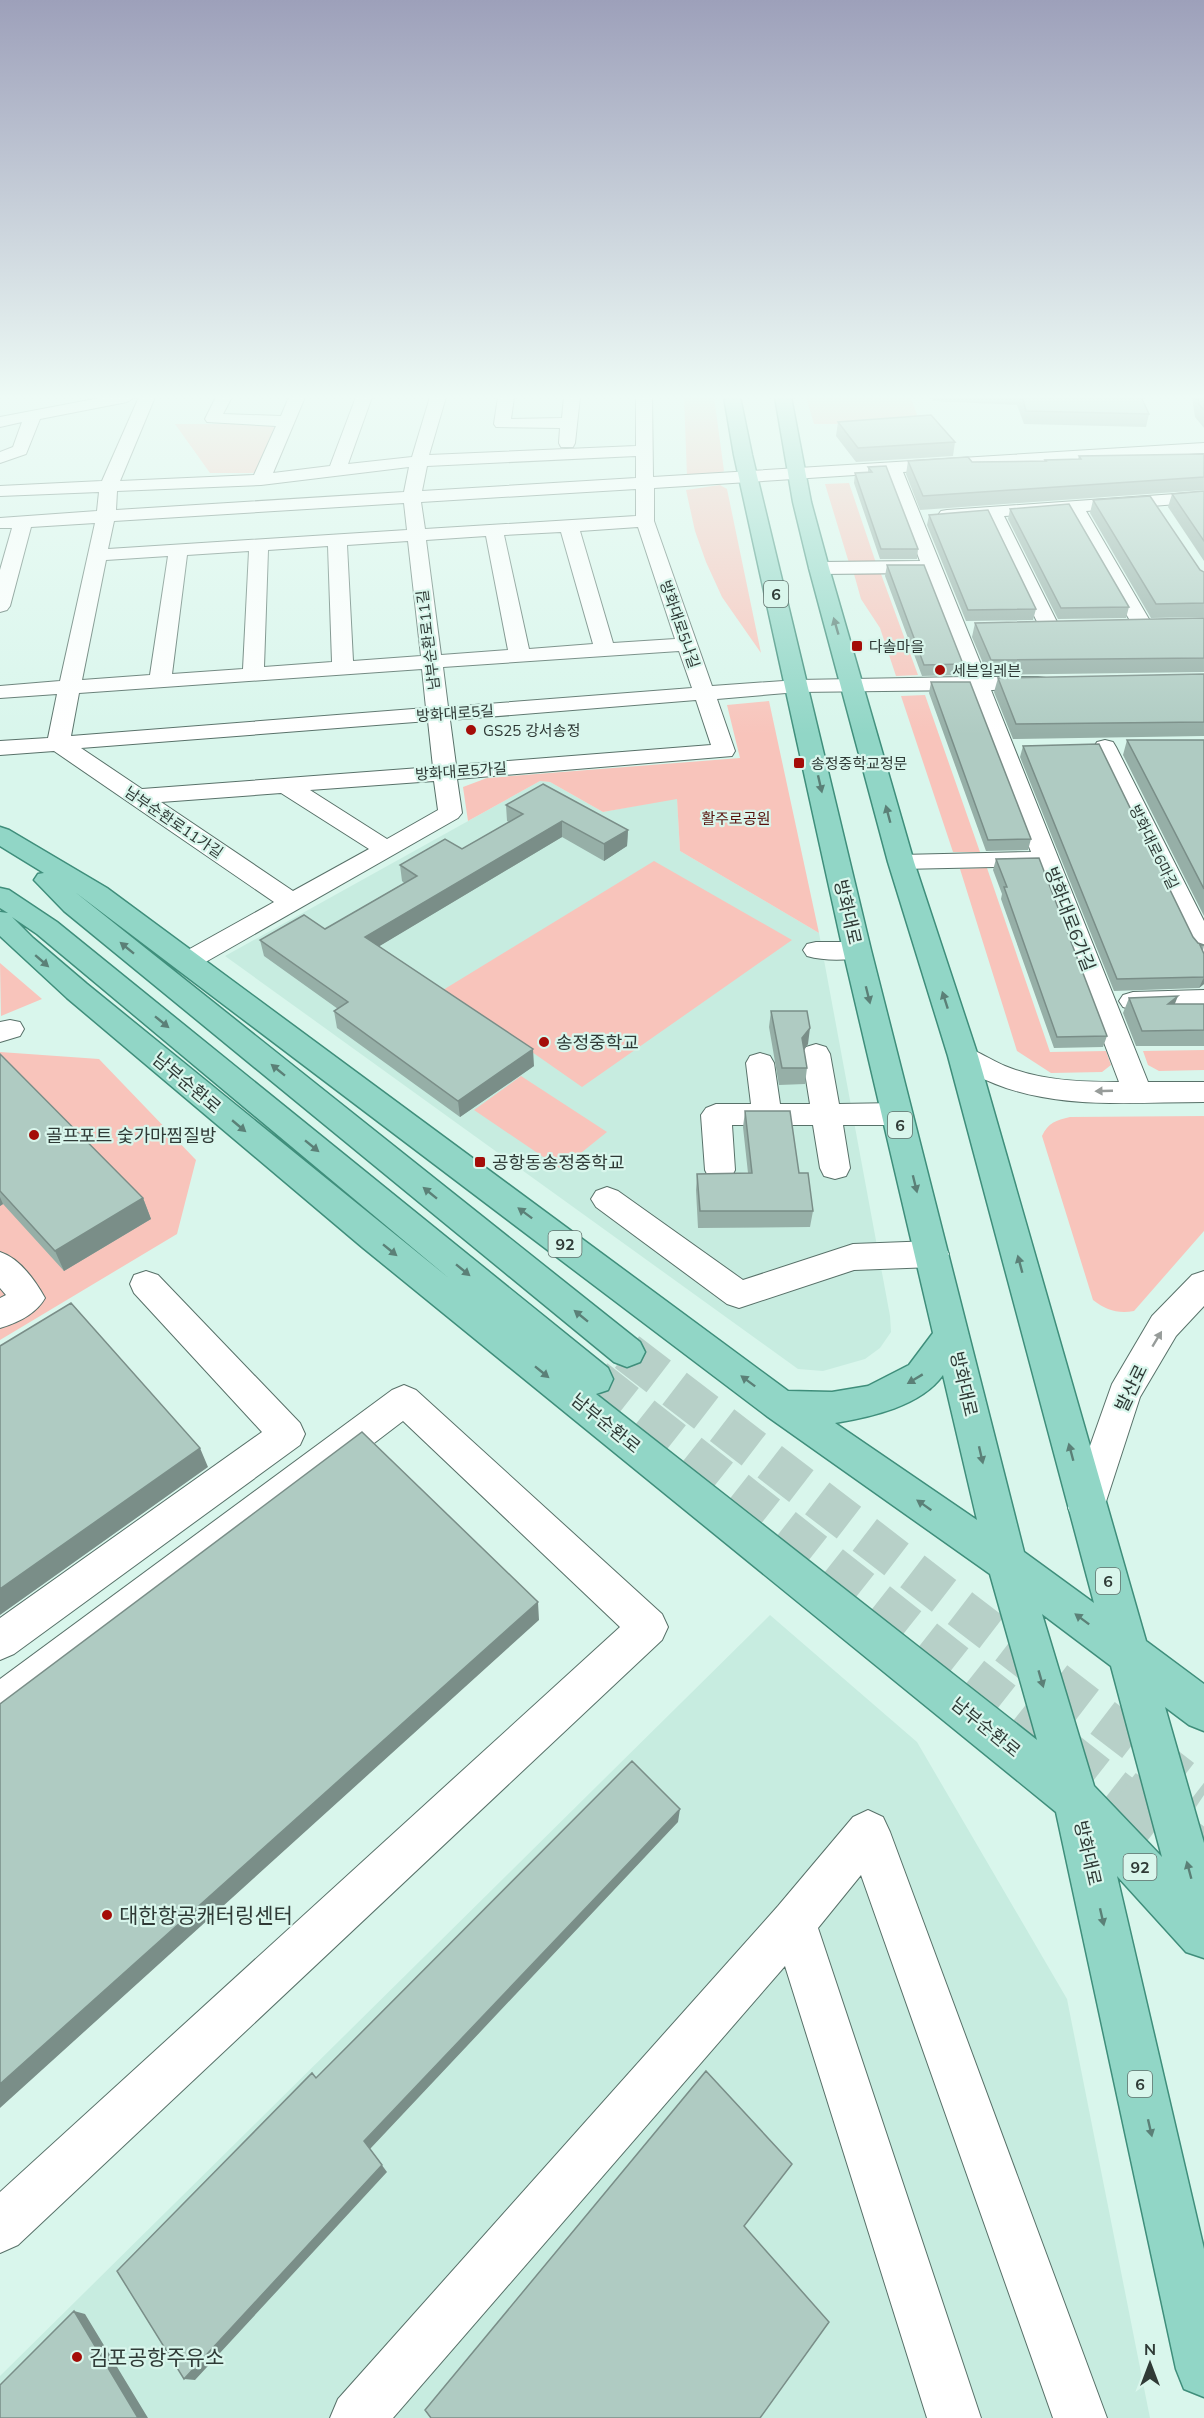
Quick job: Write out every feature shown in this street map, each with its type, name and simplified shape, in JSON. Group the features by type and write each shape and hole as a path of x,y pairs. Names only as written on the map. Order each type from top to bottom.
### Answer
{"main road":[{"name":"방화대로","path":"756,510 857,950 1007,1563 1076,1799 1204,2369"},
{"path":"804,510 901,862 963,1056 1086,1508"},
{"name":"92","path":"0,836 98,894 781,1406 1007,1563 1204,1710"},
{"name":"92","path":"0,836 74,905 627,1352"},
{"name":"남부순환로","path":"0,896 47,928 595,1379"},
{"name":"남부순환로","path":"0,920 23,945 77,991 374,1238 1076,1799 1204,1935"},
{"path":"781,1406 832,1407 874,1401 922,1376 952,1335"},
{"name":"6","path":"1086,1508 1130,1654 1204,1926"}],"street":[{"path":"0,748 58,743 107,510"},
{"path":"0,523 211,510"},
{"name":"남부순환로11길","path":"186,962 290,901 378,860 450,813 413,510"},
{"name":"방화대로5나길","path":"644,510 645,521 705,693"},
{"name":"방화대로6가길","path":"910,510 979,683 1015,748 1047,859 1137,1090"},
{"path":"913,518 1022,510"},
{"path":"1077,510 1153,626 1120,627"},
{"path":"1158,510 1165,520"},
{"path":"993,512 1050,628"},
{"path":"0,606 23,521"},
{"path":"98,555 645,521"},
{"path":"569,526 605,650"},
{"path":"494,530 520,656"},
{"path":"337,540 343,669"},
{"path":"253,675 259,545"},
{"path":"160,682 178,550"},
{"path":"819,568 933,567"},
{"path":"1027,628 1074,628"},
{"path":"957,629 981,629"},
{"path":"0,692 688,644"},
{"name":"방화대로5길","path":"58,743 798,686 1062,682"},
{"name":"방화대로5가길","path":"136,796 724,751 705,693"},
{"name":"남부순환로11가길","path":"58,743 290,901"},
{"name":"방화대로6마길","path":"1105,747 1204,947"},
{"path":"285,785 378,860"},
{"path":"901,862 1047,859"},
{"path":"816,950 857,950"},
{"path":"1103,1002 1204,999"},
{"path":"816,1054 835,1168"},
{"path":"963,1056 995,1073 1034,1086 1079,1092 1137,1090 1204,1092"},
{"path":"760,1062 767,1115"},
{"path":"720,1170 716,1115 897,1114"},
{"path":"607,1199 740,1296 853,1257 933,1254"},
{"path":"0,1265 28,1298 0,1315"},
{"path":"0,1641 287,1434 146,1284"},
{"name":"발산로","path":"1086,1508 1124,1394 1164,1326 1204,1284"},
{"path":"0,1704 404,1400 648,1627 0,2227"},
{"path":"363,2416 794,1922 868,1832 1080,2418"},
{"path":"794,1922 954,2418"}],"shaded area":[{"name":"송정중학교","path":"540,781 550,782 603,812 677,798 680,851 819,933 890,1316 891,1332 880,1348 865,1359 823,1371 798,1369 225,956"},
{"path":"770,1615 917,1742 1067,1999 1150,2418 0,2418 0,2376"}],"green space":[{"path":"690,510 731,510 761,653 722,597 695,531"},
{"path":"833,510 858,510 876,563 849,563"},
{"path":"854,574 881,574 918,675 896,676 880,628 861,599"},
{"path":"925,695 980,852 953,852 901,696"},
{"name":"활주로공원","path":"769,701 819,933 680,851 677,799 603,812 550,782 540,781 468,821 463,787 487,778 740,758 727,705"},
{"path":"654,861 792,940 582,1087 443,990"},
{"path":"987,868 1050,1052 1106,1051 1111,1065 1102,1072 1051,1073 1017,1051 960,869"},
{"path":"0,963 42,999 1,1016"},
{"path":"1204,1050 1204,1070 1159,1071 1148,1065 1143,1051"},
{"path":"0,1052 99,1059 196,1160 177,1234 0,1340"},
{"path":"521,1076 607,1132 561,1169 474,1110"},
{"path":"1204,1116 1204,1231 1134,1311 1117,1311 1103,1306 1093,1300 1042,1136 1044,1132 1053,1123 1070,1117"}],"building":[{"path":"868,510 903,510 918,549 881,549"},
{"path":"988,510 1036,609 968,610 929,515"},
{"path":"1010,510 1072,510 1129,607 1061,608"},
{"path":"1099,510 1159,510 1200,570 1204,572 1204,603 1156,604"},
{"path":"1183,510 1204,510 1204,541"},
{"path":"887,565 924,565 963,664 924,665"},
{"path":"1204,618 1204,658 991,660 975,623"},
{"path":"1204,674 1204,722 1016,724 998,678"},
{"path":"931,682 970,682 1031,839 988,840"},
{"path":"1127,740 1204,740 1204,889"},
{"path":"1099,744 1193,937 1198,943 1204,945 1200,945 1204,954 1204,977 1117,979 1023,746"},
{"name":"송정중학교","path":"543,784 628,830 604,844 562,821 365,937 533,1049 458,1101 334,1011 348,1002 260,940 304,915 325,929 417,876 400,865 445,839 462,849 523,814 506,805"},
{"path":"1039,858 1107,1036 1057,1037 996,859"},
{"path":"1178,996 1168,1004 1204,1004 1204,1030 1142,1031 1129,998"},
{"path":"771,1011 807,1011 810,1028 802,1038 807,1068 782,1068"},
{"name":"골프포트 숯가마찜질방","path":"0,1054 143,1198 55,1251 0,1191"},
{"path":"745,1111 790,1111 799,1173 808,1173 813,1211 700,1211 697,1174 752,1173"},
{"path":"71,1303 200,1448 0,1589 0,1346"},
{"name":"대한항공캐터링센터","path":"362,1432 538,1602 0,2084 0,1704"},
{"path":"632,1761 680,1809 364,2141 382,2165 184,2379 117,2271 312,2073 316,2078"},
{"path":"706,2071 792,2164 744,2226 829,2322 760,2418 431,2418 425,2410"},
{"name":"김포공항주유소","path":"74,2311 138,2418 0,2418 0,2385"}],"tunnel":[{"path":"627,1352 1203,1795"},
{"path":"595,1379 1122,1795"},
{"path":"1120,1793 1204,1859"}],"place":[{"name":"다솔마을","path":"857,646"},
{"name":"세븐일레븐","path":"940,670"},
{"name":"GS25 강서송정","path":"471,730"},
{"name":"송정중학교정문","path":"799,763"},
{"name":"송정중학교","path":"544,1042"},
{"name":"골프포트 숯가마찜질방","path":"34,1135"},
{"name":"공항동송정중학교","path":"480,1162"},
{"name":"대한항공캐터링센터","path":"107,1915"},
{"name":"김포공항주유소","path":"77,2357"}]}
